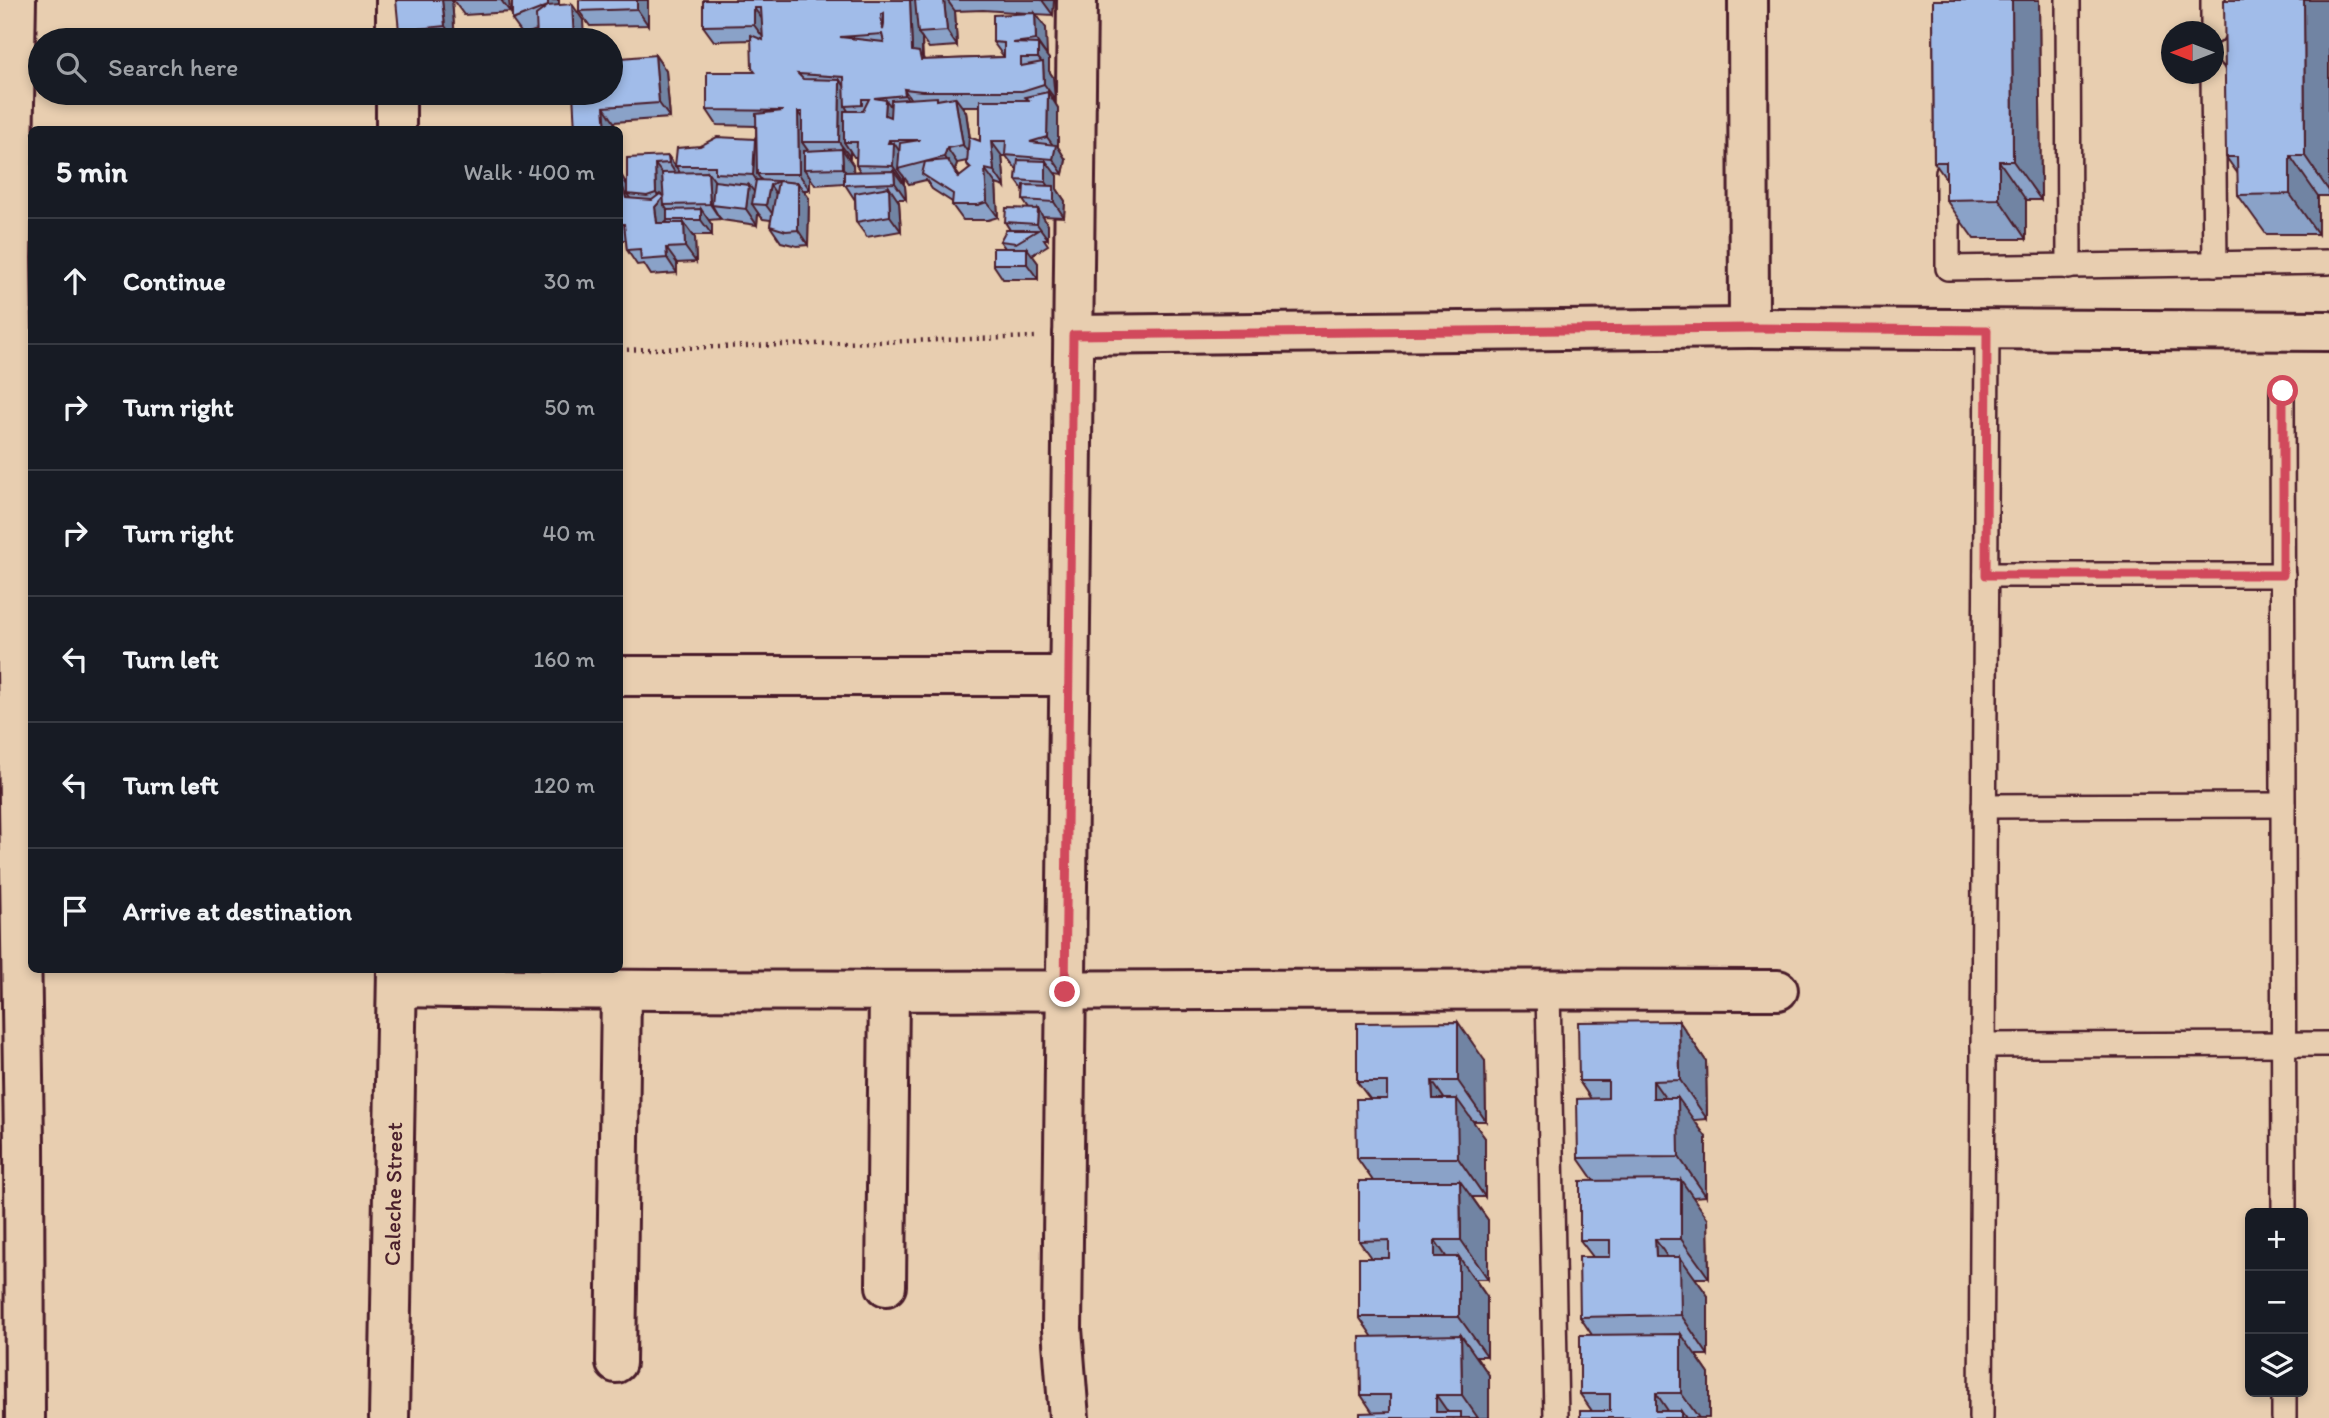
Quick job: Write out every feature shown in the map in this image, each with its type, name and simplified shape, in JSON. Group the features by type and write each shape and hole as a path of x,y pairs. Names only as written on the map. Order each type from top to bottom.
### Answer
{"street":[{"path":"16,0 6,259 17,717 12,1145 25,1418"},
{"path":"396,0 396,28"},
{"path":"1069,1418 1062,1329 1077,0"},
{"path":"1748,0 1749,328"},
{"path":"396,105 396,126"},
{"path":"1073,335 1749,328 2329,331"},
{"path":"623,676 1068,676"},
{"path":"397,978 621,991 1065,992 1548,988 1778,990"},
{"name":"Caleche Street","path":"389,1418 397,978"},
{"path":"616,1363 621,991"},
{"path":"886,1286 889,991"}],"lane":[{"path":"2068,0 2069,267"},
{"path":"2213,0 2213,21"},
{"path":"2213,84 2215,264"},
{"path":"1948,148 1948,268 2329,262"},
{"path":"1981,1418 1987,330"},
{"path":"2283,391 2284,1208"},
{"path":"1986,575 2283,575"},
{"path":"1984,806 2283,805"},
{"path":"1548,988 1556,1418"},
{"path":"1983,1045 2329,1044"},
{"path":"2284,1397 2284,1418"}],"path":[{"path":"623,350 1073,335"}],"building":[{"path":"396,0 442,0 445,26 399,28"},
{"path":"512,0 548,0 548,6 512,20"},
{"path":"579,0 637,0 637,9 579,11"},
{"path":"703,0 910,0 912,51 919,52 921,60 1004,57 1004,43 993,42 993,15 1035,13 1036,40 1013,43 1038,44 1038,58 1021,58 1021,66 1043,62 1044,84 1022,91 904,89 905,95 874,98 886,100 885,115 890,117 891,100 937,97 937,100 955,97 963,145 947,148 944,157 898,169 900,143 920,140 889,140 888,143 894,143 893,166 856,165 857,142 844,142 844,111 863,111 869,99 862,99 862,105 845,106 844,77 798,74 803,79 840,80 839,142 802,142 802,112 798,112 799,174 757,174 756,114 783,111 707,110 707,72 755,72 752,68 751,35 763,40 761,8 754,8 754,25 703,26","holes":["882,34 884,42 840,37"]},
{"path":"915,0 944,0 947,31 918,33"},
{"path":"1933,0 2012,0 2013,161 1999,161 1999,199 1946,200 1946,162 1934,162"},
{"path":"2224,0 2304,0 2305,156 2290,156 2290,194 2238,195 2237,157 2226,157"},
{"path":"572,4 573,28 537,28 536,15 548,6"},
{"path":"655,55 659,103 604,107 606,126 575,126 574,105 623,105 623,58"},
{"path":"1048,92 1047,137 1030,142 1056,145 1053,159 1005,155 1006,141 991,141 994,171 985,169 987,202 978,205 952,205 953,194 922,174 925,162 948,160 958,178 971,168 967,164 969,137 980,141 980,100 1029,100 1025,97"},
{"path":"717,137 755,139 753,175 715,173 715,166 675,166 677,148 700,146"},
{"path":"842,149 843,168 804,169 804,151"},
{"path":"668,156 669,163 655,164 656,193 647,196 627,194 627,158"},
{"path":"1018,160 1046,161 1046,182 1016,180"},
{"path":"894,171 895,183 844,185 844,172"},
{"path":"708,172 710,204 664,205 662,173"},
{"path":"756,180 778,181 770,185 766,205 752,204"},
{"path":"714,181 749,185 746,209 712,205"},
{"path":"778,181 798,183 798,230 786,231 770,226"},
{"path":"1024,185 1054,186 1054,202 1023,200"},
{"path":"889,187 890,216 856,222 855,193"},
{"path":"623,188 626,198 652,200 660,194 664,197 655,207 657,223 684,223 685,247 666,248 667,258 641,260 640,249 627,250"},
{"path":"1006,208 1038,209 1037,224 1005,222"},
{"path":"701,209 701,220 667,220 667,210"},
{"path":"1006,230 1038,230 1016,243 1000,241"},
{"path":"993,248 1027,248 1027,264 993,264"},
{"path":"1679,1021 1680,1080 1653,1081 1653,1098 1678,1098 1679,1157 1578,1158 1577,1099 1608,1098 1608,1081 1579,1081 1578,1022"},
{"path":"1458,1022 1458,1081 1432,1081 1433,1099 1457,1099 1458,1158 1357,1158 1356,1099 1387,1099 1387,1082 1357,1082 1357,1023"},
{"path":"1681,1180 1681,1239 1655,1239 1656,1257 1680,1257 1681,1315 1580,1317 1579,1257 1610,1257 1610,1240 1580,1240 1580,1181"},
{"path":"1359,1181 1460,1181 1461,1240 1435,1240 1435,1257 1459,1257 1459,1317 1359,1317 1359,1258 1389,1258 1389,1240 1359,1241"},
{"path":"1681,1334 1681,1393 1656,1393 1656,1411 1681,1411 1681,1418 1580,1418 1580,1411 1610,1411 1610,1394 1580,1394 1580,1335"},
{"path":"1461,1335 1462,1395 1436,1395 1436,1412 1461,1412 1461,1418 1360,1418 1360,1413 1390,1412 1390,1395 1361,1395 1360,1337"}],"route":[{"path":"1065,992 1073,335 1749,328 1987,330 1986,575 2283,575 2283,391"}]}
